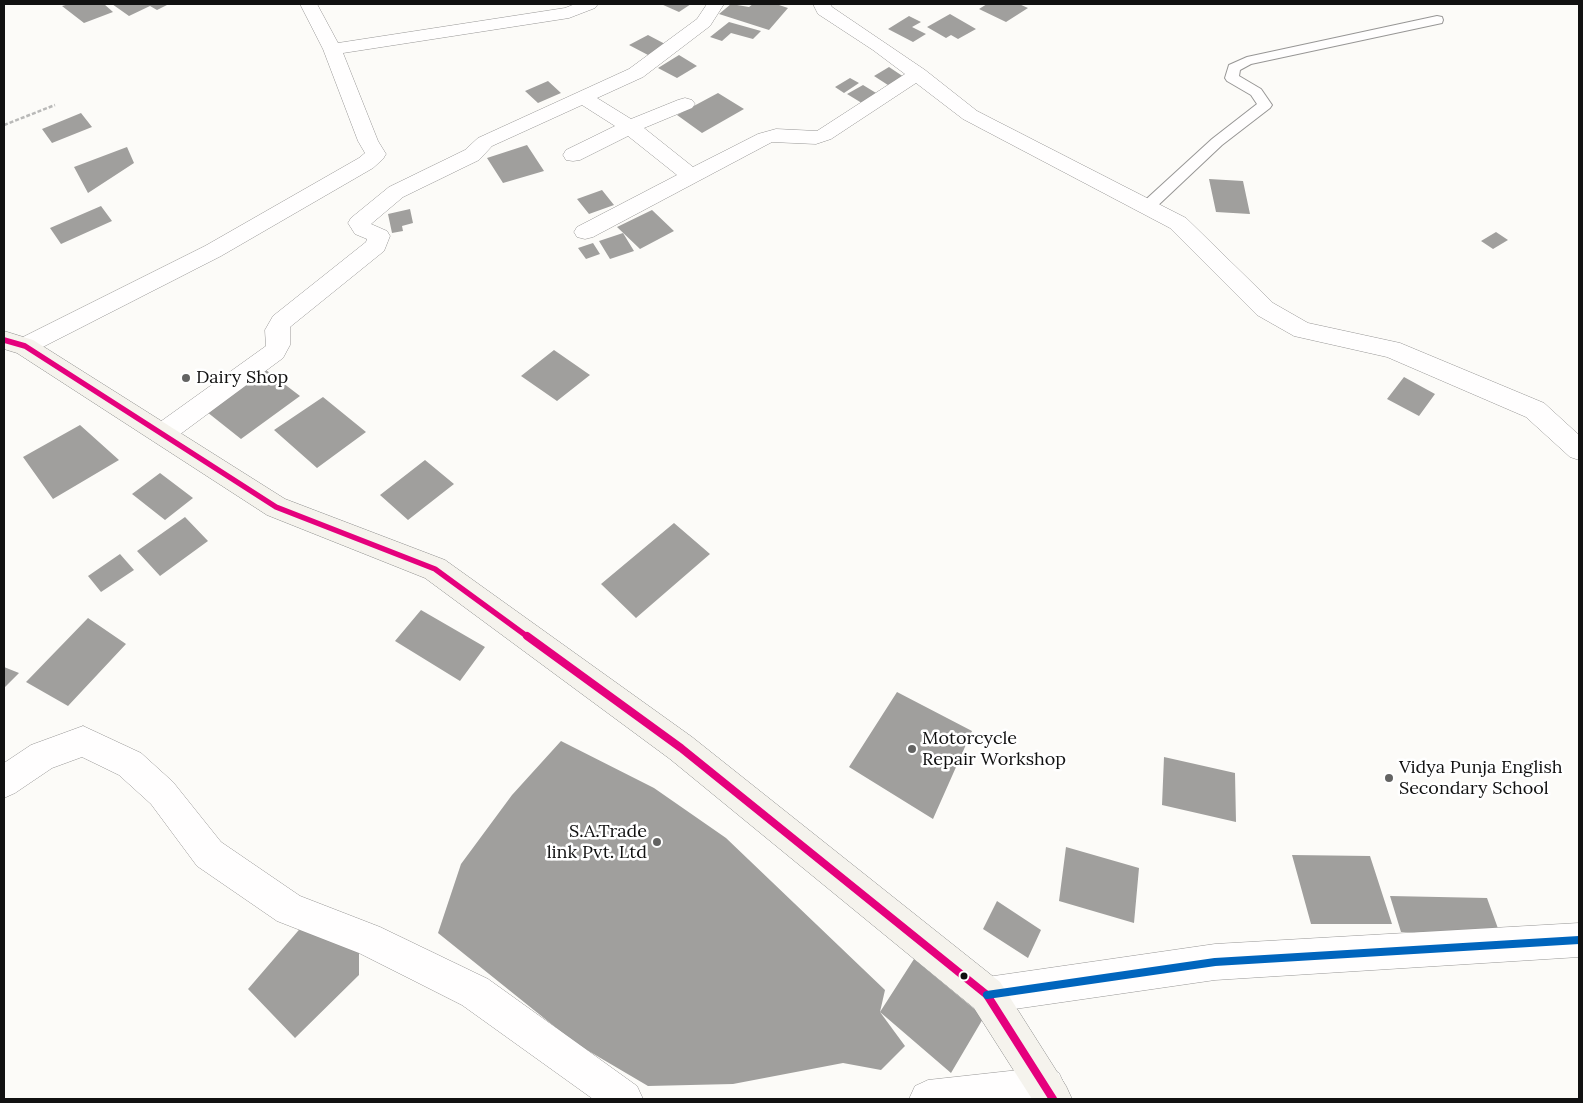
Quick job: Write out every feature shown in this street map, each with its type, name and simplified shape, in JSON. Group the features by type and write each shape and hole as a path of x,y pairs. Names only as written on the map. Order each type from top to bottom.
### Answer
{"main road":[{"path":"14,343 276,507 435,569 682,748 987,995 1049,1093"}],"street":[{"path":"14,343 213,251 366,163 376,154 368,141 332,49 309,4"},
{"path":"332,49 568,12 589,4"},
{"path":"162,434 275,352 278,345 277,330 281,322 376,246 379,236 363,229 359,223 374,209 396,192 472,155 485,142 636,73 704,22 715,4"},
{"path":"822,4 824,10 918,74 970,115 1178,223 1265,308 1302,330 1392,348 1526,406 1535,410 1579,450"},
{"path":"585,232 764,138 776,134 816,138 918,74"},
{"path":"582,97 630,127 692,176"},
{"path":"572,155 630,127 685,104"},
{"path":"4,782 42,756 83,741 130,764 162,793 209,854 289,909 368,939 475,992 624,1099"},
{"path":"987,995 1215,962 1579,940"},
{"path":"928,1099 1049,1093"}],"lane":[{"path":"1147,207 1217,142 1265,105 1256,92 1232,78 1234,68 1247,61 1437,20"}],"path":[{"path":"4,125 55,105"}],"building":[{"path":"69,4 104,4 113,12 84,23 62,6"},
{"path":"112,4 169,4 157,10 150,6 129,16"},
{"path":"661,4 691,4 679,12"},
{"path":"731,4 749,7 753,4 776,4 788,8 769,30 719,14"},
{"path":"987,4 1019,4 1028,8 1006,22 979,9"},
{"path":"950,14 976,29 958,39 951,35 946,38 927,27"},
{"path":"909,16 921,22 912,27 926,34 913,42 888,29"},
{"path":"729,22 761,31 753,39 731,33 722,41 710,37"},
{"path":"648,35 667,45 648,55 629,45"},
{"path":"679,55 697,66 677,78 658,68"},
{"path":"889,67 907,79 891,87 874,76"},
{"path":"850,78 859,83 844,93 835,87"},
{"path":"548,81 561,93 538,103 525,91"},
{"path":"863,85 881,96 865,105 847,94"},
{"path":"718,93 744,109 702,133 677,115"},
{"path":"81,113 92,127 52,143 42,129"},
{"path":"527,145 544,171 503,183 487,158"},
{"path":"127,147 134,163 88,193 74,167"},
{"path":"1209,179 1243,181 1250,214 1216,212"},
{"path":"602,190 614,205 589,214 577,199"},
{"path":"101,206 112,221 61,244 50,228"},
{"path":"410,209 413,223 402,226 403,231 392,233 388,214"},
{"path":"652,210 674,231 640,249 617,227"},
{"path":"1496,232 1508,240 1493,249 1481,241"},
{"path":"623,233 634,251 610,259 599,241"},
{"path":"593,243 600,254 586,259 578,248"},
{"path":"554,350 590,375 557,401 521,376"},
{"path":"266,370 300,396 241,439 207,412"},
{"path":"1404,377 1435,394 1419,416 1387,399"},
{"path":"323,397 366,432 317,468 274,430"},
{"path":"80,425 119,460 53,499 23,457"},
{"path":"425,460 454,484 408,520 380,495"},
{"path":"160,473 193,498 165,520 132,494"},
{"path":"185,517 208,541 160,576 137,551"},
{"path":"674,523 710,554 636,618 601,584"},
{"path":"120,554 134,570 101,592 88,576"},
{"path":"421,610 485,647 460,681 395,641"},
{"path":"88,618 126,644 68,706 26,682"},
{"path":"4,667 19,673 4,688"},
{"name":"Motorcycle Repair Workshop","path":"897,692 972,731 933,819 849,767"},
{"path":"561,741 654,788 726,838 885,990 880,1012 905,1046 881,1070 843,1063 733,1084 648,1086 575,1043 438,933 461,864 512,795"},
{"path":"1164,757 1235,773 1236,822 1162,805"},
{"path":"1066,847 1139,868 1134,923 1059,901"},
{"path":"1292,855 1370,856 1392,924 1311,924"},
{"path":"1390,896 1487,898 1500,934 1401,932"},
{"path":"997,901 1041,930 1028,958 983,929"},
{"path":"304,924 359,945 359,975 295,1038 248,989"},
{"path":"914,959 984,1017 951,1073 880,1012"}],"transit line":[{"path":"4,340 25,346 276,507 435,569 681,748 987,995 1053,1099"},
{"path":"987,995 1215,962 1579,940"}],"place":[{"name":"Dairy Shop","path":"186,378"},
{"name":"Motorcycle Repair Workshop","path":"912,749"},
{"name":"Vidya Punja English Secondary School","path":"1389,778"},
{"name":"S.A.Trade link Pvt. Ltd","path":"657,842"}]}
